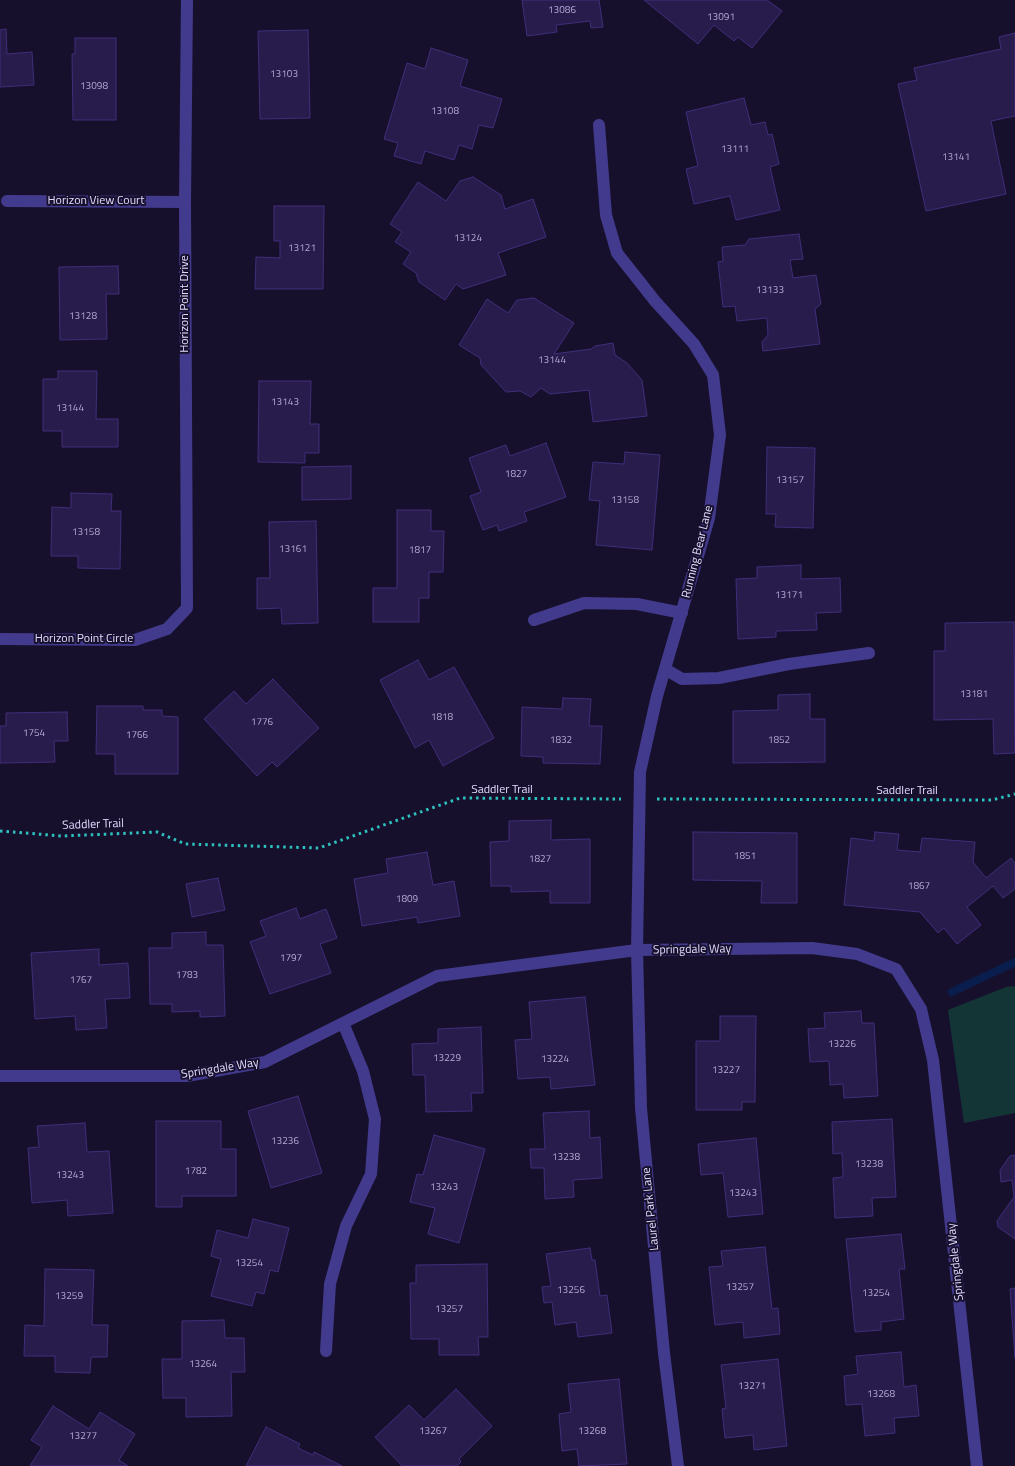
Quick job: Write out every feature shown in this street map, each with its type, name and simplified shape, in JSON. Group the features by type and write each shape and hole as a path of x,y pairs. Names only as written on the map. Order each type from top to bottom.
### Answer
{"street":[{"name":"Horizon Point Drive","path":"186,0 187,608"},
{"name":"Running Bear Lane","path":"599,124 606,215 617,253 655,301 694,344 713,375 720,435 708,518 666,669 640,772 637,950"},
{"name":"Horizon View Court","path":"7,201 185,202"},
{"path":"534,620 584,604 637,604 682,613"},
{"name":"Horizon Point Circle","path":"0,639 135,640 168,629 187,608"},
{"path":"666,669 682,679 719,678 790,664 869,653"},
{"name":"Springdale Way","path":"0,1076 187,1076 265,1062 437,976 637,950 812,948 858,954 896,969 921,1010 933,1060 977,1466"},
{"name":"Laurel Park Lane","path":"637,950 641,1108 664,1353 678,1466"},
{"path":"326,1351 330,1284 346,1226 371,1174 375,1119 363,1071 343,1024"}],"path":[{"name":"Saddler Trail","path":"0,831 62,836 157,832 185,844 319,848 460,798 992,800 1015,794"}],"green space":[{"path":"1015,986 1015,1113 964,1123 948,1010 1006,987"}],"building":[{"path":"522,0 599,0 603,27 591,28 590,21 556,25 557,32 527,36"},
{"path":"644,0 767,0 782,11 752,48 738,37 734,41 714,25 698,44"},
{"path":"6,29 7,54 32,52 34,85 0,87 0,30"},
{"path":"308,30 310,118 260,119 258,31"},
{"path":"1015,33 1015,116 991,121 1006,194 926,211 898,84 917,80 914,68 1001,49 999,37"},
{"path":"75,38 116,38 116,120 73,120 72,54 75,54"},
{"path":"431,48 468,60 460,86 502,99 493,128 479,125 472,149 459,145 454,160 425,151 421,164 394,156 398,143 384,139 407,63 425,69"},
{"path":"744,98 751,125 765,122 768,135 772,134 779,164 770,167 780,210 736,220 730,196 694,204 686,169 698,166 686,112"},
{"path":"473,177 501,195 505,209 533,199 546,237 498,253 506,275 463,289 456,284 445,300 419,282 416,273 403,264 411,252 395,242 402,232 390,224 418,182 446,201 460,181"},
{"path":"274,206 324,206 323,289 255,289 256,257 280,258 280,241 274,241"},
{"path":"799,234 803,259 790,260 793,278 816,275 821,304 815,309 820,344 763,351 762,342 768,335 767,318 737,321 735,306 723,307 718,262 723,261 722,247 745,245 749,239"},
{"path":"118,266 119,294 106,294 107,339 60,340 59,267"},
{"path":"534,298 574,323 554,354 591,349 595,346 613,343 615,355 627,363 642,380 647,416 593,422 589,390 550,394 541,388 531,397 520,391 506,392 481,365 480,358 459,345 487,299 508,313 517,300"},
{"path":"58,371 97,371 96,419 118,419 118,447 62,447 62,431 43,431 43,379 58,379"},
{"path":"259,381 311,381 310,424 319,424 319,453 305,453 305,463 258,462"},
{"path":"546,443 566,497 524,512 527,521 499,531 497,525 483,530 470,496 481,492 469,458 506,445 510,456"},
{"path":"767,447 815,448 813,528 775,527 776,514 766,514"},
{"path":"625,452 660,455 652,550 596,545 600,501 589,500 593,462 624,464"},
{"path":"351,466 351,499 302,500 302,467"},
{"path":"71,493 112,494 111,511 121,511 120,569 78,568 78,556 51,556 52,507 71,508"},
{"path":"397,510 431,510 431,531 444,531 443,572 429,572 429,598 419,598 419,622 373,622 373,588 397,588"},
{"path":"316,521 318,623 282,624 281,608 257,609 257,578 270,578 269,522"},
{"path":"801,565 801,579 840,578 841,612 816,613 817,630 776,631 776,637 738,639 736,579 757,578 757,567"},
{"path":"1014,622 1015,753 994,754 993,719 934,720 934,651 945,651 945,623"},
{"path":"418,660 429,680 454,667 494,738 443,766 429,740 415,748 380,680"},
{"path":"273,679 319,728 277,767 272,762 257,776 204,719 234,691 246,704"},
{"path":"810,694 810,719 825,719 825,762 733,763 733,711 778,710 778,695"},
{"path":"563,698 591,699 589,726 602,726 600,764 543,763 543,757 521,756 522,707 562,709"},
{"path":"97,706 143,706 143,710 162,710 162,716 178,717 178,774 115,774 115,754 96,754"},
{"path":"67,712 68,741 54,741 55,762 0,763 0,726 6,726 6,713"},
{"path":"551,820 551,840 590,839 590,903 550,903 550,891 511,892 511,886 491,886 490,842 509,841 509,821"},
{"path":"693,832 797,833 797,903 761,903 762,881 693,880"},
{"path":"875,832 899,834 897,850 920,852 922,838 975,842 973,862 986,878 1011,858 1015,863 1015,889 1003,898 993,886 967,907 981,925 957,944 944,928 938,933 920,912 844,905 851,838 874,841"},
{"path":"427,852 433,885 454,881 460,916 418,923 417,917 362,926 354,879 388,873 386,859"},
{"path":"218,878 225,910 192,917 186,884"},
{"path":"296,908 300,919 326,909 337,938 320,944 331,973 270,994 250,942 266,936 260,921"},
{"path":"206,932 206,945 223,945 225,1016 200,1017 200,1011 172,1012 172,1004 150,1004 149,948 172,948 172,933"},
{"path":"99,949 99,965 128,963 130,998 105,999 107,1028 76,1030 75,1016 35,1019 31,953"},
{"path":"585,997 595,1085 551,1089 550,1077 518,1079 515,1040 532,1039 529,1002"},
{"path":"861,1011 862,1023 874,1023 878,1096 844,1098 843,1084 830,1085 829,1061 810,1062 808,1029 825,1028 824,1013"},
{"path":"720,1016 756,1016 755,1102 742,1102 742,1110 696,1110 696,1041 720,1041"},
{"path":"481,1027 483,1093 471,1093 472,1111 426,1112 425,1075 413,1075 412,1044 438,1043 438,1029"},
{"path":"298,1096 322,1173 271,1188 248,1111"},
{"path":"589,1111 590,1138 600,1137 602,1178 573,1180 574,1197 545,1199 544,1168 531,1168 530,1149 545,1149 543,1113"},
{"path":"892,1119 896,1197 872,1198 873,1216 835,1218 833,1178 843,1177 842,1153 833,1154 832,1122"},
{"path":"156,1121 221,1121 221,1149 236,1149 236,1196 182,1196 182,1207 156,1207"},
{"path":"85,1123 87,1152 109,1151 113,1213 68,1216 67,1200 32,1203 28,1148 39,1147 37,1126"},
{"path":"434,1135 485,1149 459,1243 428,1234 435,1208 410,1202 417,1174 423,1175"},
{"path":"756,1138 763,1214 728,1217 723,1173 701,1175 698,1144"},
{"path":"1015,1155 1015,1239 998,1227 997,1221 1014,1197 1012,1180 1001,1182 1000,1170 1010,1156"},
{"path":"253,1219 289,1228 278,1272 270,1270 264,1294 256,1292 252,1306 211,1296 221,1259 211,1256 217,1230 248,1238"},
{"path":"901,1234 905,1269 899,1269 904,1319 881,1322 881,1330 855,1332 846,1239"},
{"path":"765,1247 772,1309 778,1308 780,1334 744,1338 743,1322 715,1325 709,1267 723,1266 721,1251"},
{"path":"590,1248 592,1260 595,1260 600,1296 607,1295 612,1333 578,1337 576,1322 555,1325 552,1302 544,1303 542,1287 551,1286 546,1254"},
{"path":"487,1264 488,1337 478,1337 479,1355 439,1355 439,1339 411,1339 410,1283 416,1283 416,1265"},
{"path":"45,1269 94,1270 92,1325 108,1325 107,1357 91,1357 90,1373 55,1372 55,1356 24,1356 25,1325 44,1326"},
{"path":"1015,1288 1015,1358 1010,1289"},
{"path":"224,1320 225,1338 244,1338 245,1372 231,1372 232,1416 186,1417 186,1398 163,1398 162,1359 182,1359 182,1321"},
{"path":"901,1352 904,1387 916,1385 919,1416 894,1418 895,1433 865,1436 862,1404 846,1405 844,1376 858,1374 856,1356"},
{"path":"778,1359 787,1446 754,1450 753,1435 725,1438 722,1409 726,1408 721,1365"},
{"path":"619,1379 627,1464 579,1466 577,1449 562,1451 559,1414 571,1412 568,1384"},
{"path":"456,1389 492,1426 459,1459 461,1462 457,1466 402,1466 375,1437 409,1405 424,1420"},
{"path":"53,1406 89,1429 100,1412 135,1434 119,1460 128,1466 30,1466 42,1447 31,1440"},
{"path":"266,1427 300,1444 298,1448 313,1455 314,1452 342,1466 246,1466"}],"waterway":[{"path":"952,992 1015,962"}]}
